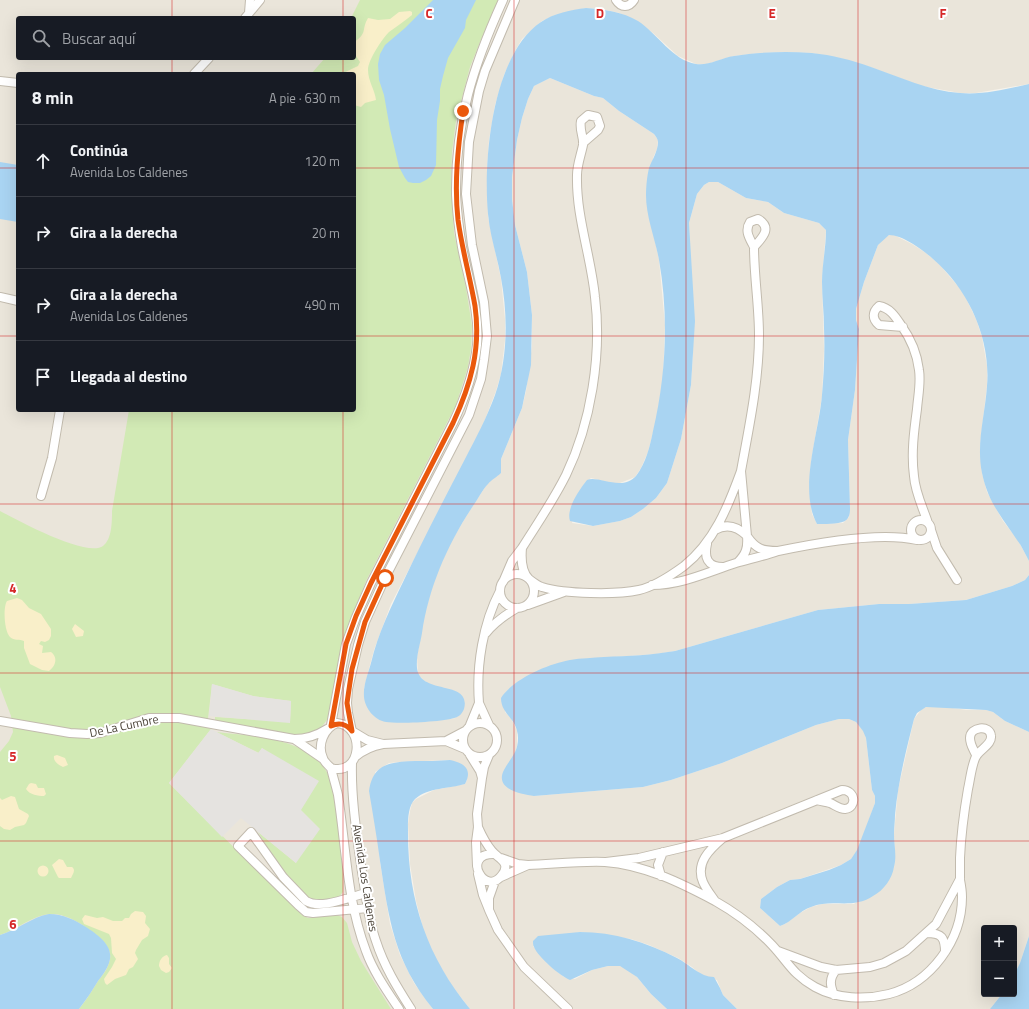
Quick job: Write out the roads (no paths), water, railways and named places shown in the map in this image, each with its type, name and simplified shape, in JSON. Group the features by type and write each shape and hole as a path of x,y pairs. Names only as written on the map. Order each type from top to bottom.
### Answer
{"street":[{"path":"247,16 250,0"},
{"path":"247,16 260,0"},
{"path":"323,758 321,746 324,733 329,727 346,644 354,621 371,583 453,423 472,375 477,344 475,306 462,246 458,218 456,196 457,158 463,111 469,88 489,32 503,0"},
{"path":"354,760 357,744 352,731 347,708 348,689 356,651 365,622 385,578 469,415 481,379 487,336 484,302 472,245 466,194 469,142 473,118 485,71 515,0"},
{"path":"616,0 618,4 624,6 630,5 634,0"},
{"path":"196,72 208,60"},
{"path":"0,81 16,83"},
{"path":"568,1009 524,967 498,930 483,895 478,870 476,842 478,814 484,766 489,755 496,746 497,740 496,734 489,725 479,703 478,688 479,669 486,622 493,603 500,591 512,561 540,520 566,474 584,426 593,380 597,340 595,297 580,219 577,191 577,173 583,144"},
{"path":"503,582 506,578 515,574 520,574 540,586 568,591 616,592 640,590 652,585 684,566 707,544 724,514 741,471 751,417 759,336 754,247"},
{"path":"0,297 16,300"},
{"path":"902,327 912,343 920,371 920,386 914,437 914,476 916,489 937,548 956,580"},
{"path":"41,496 52,458 60,412"},
{"path":"737,563 745,555 747,548 741,471"},
{"path":"898,538 913,524 923,520 930,527 930,536 924,540 919,540 914,538 911,532 913,524 920,510 921,502"},
{"path":"715,530 720,527 734,527 741,530 752,544 758,548 766,551 778,551"},
{"path":"652,585 666,585 679,582 778,551 806,545 854,539 907,538 930,542 937,548"},
{"path":"707,544 706,557 708,561 717,567 724,567"},
{"path":"522,548 521,557 524,573 534,588 532,598 526,605"},
{"path":"500,591 503,601 512,607 517,608"},
{"path":"485,634 494,623 505,614 517,608 568,591"},
{"path":"479,703 462,740 480,771 482,778"},
{"name":"De La Cumbre","path":"0,722 70,733 87,734 105,732 149,718 179,718 294,739"},
{"path":"294,739 323,758 331,768 341,770 347,767 364,750 374,746 382,744 446,741 480,722 489,725"},
{"path":"294,739 315,737 337,723 343,724 367,740 382,744"},
{"path":"446,741 480,758 489,755"},
{"path":"606,862 632,866 684,884 737,914 753,926 777,950 795,973 814,986 834,995 871,997 892,993 907,987 921,978 945,953 952,941 961,911 962,896 960,860 965,805 976,755"},
{"name":"Avenida Los Caldenes","path":"354,760 352,793 368,908 376,941 385,964 411,1009"},
{"name":"Avenida Los Caldenes","path":"331,768 338,793 354,909 366,952 390,996 399,1009"},
{"path":"478,827 493,854 518,864 528,865 606,862 640,858 723,838 817,800"},
{"path":"366,893 325,904 311,904 306,901 283,877 251,832 238,846 306,912 313,913 368,908"},
{"path":"715,901 703,882 701,874 703,860 712,847 723,838"},
{"path":"685,848 696,851 703,860"},
{"path":"662,876 658,865 663,852"},
{"path":"493,854 480,858 478,870 483,879 491,881 498,879 528,865"},
{"path":"489,910 489,898 498,879 503,874 505,865 501,858"},
{"path":"260,867 270,859"},
{"path":"684,884 692,883 697,880 701,874"},
{"path":"777,950 821,967 836,970 870,967 884,963 906,951 936,924 960,879"},
{"path":"927,933 936,933 941,936 945,943 945,953"},
{"path":"834,995 830,986 830,981 836,970"}],"water":[{"path":"433,0 476,0 466,20 465,28 448,58 443,76 440,89 437,120 436,165 431,176 426,180 420,183 413,183 408,182 399,167 384,95 379,80 378,64 380,54 385,45 405,28"},
{"path":"586,8 599,9 626,15 638,21 672,52 687,62 696,64 705,64 729,57 753,54 802,52 827,55 864,64 915,83 948,92 986,92 1004,90 1029,84 1029,561 991,501 982,473 980,462 980,440 986,397 987,368 981,333 975,316 967,300 946,271 918,247 900,237 889,235 878,245 864,282 856,309 856,320 859,329 855,390 848,440 850,514 843,522 834,524 817,524 812,510 809,494 809,478 822,395 824,336 822,282 826,230 819,223 784,213 768,202 746,198 718,182 709,182 704,185 697,194 689,223 695,321 691,385 681,439 667,483 656,498 631,517 620,521 593,526 570,521 569,516 572,505 577,494 587,480 592,479 617,483 630,481 636,476 642,466 650,443 661,389 665,346 662,281 659,260 646,203 649,168 656,152 658,142 654,134 619,111 603,98 594,96 550,78 534,86 528,99 517,140 512,177 512,199 515,225 527,272 532,315 531,365 522,408 501,459 501,473 489,483 465,518 441,565 429,598 418,655 417,668 420,677 427,682 453,690 460,694 464,700 464,709 460,715 451,719 401,723 382,721 374,716 368,709 364,697 365,684 377,641 411,565 485,419 495,395 502,367 506,337 505,307 501,278 489,222 487,192 487,166 490,138 494,110 501,83 511,58 524,38 541,22 557,14"},
{"path":"0,162 16,165 16,222 0,219"},
{"path":"1029,575 1029,732 1005,721 993,712 986,710 926,707 917,713 908,743 898,791 894,834 895,863 893,871 884,887 877,894 865,900 850,903 827,903 819,905 807,909 780,926 760,908 761,899 777,887 790,880 800,879 841,865 851,859 857,850 875,803 875,796 872,790 866,738 856,722 849,719 839,719 816,725 722,763 671,780 643,787 534,796 516,792 506,786 503,782 502,776 504,770 517,747 518,733 513,722 503,708 501,698 522,679 532,673 552,665 574,659 675,651 818,610 879,604 909,604 966,600 1012,586 1025,580"},
{"path":"450,760 463,765 466,768 468,774 465,784 426,792 412,802 408,821 409,859 412,882 423,928 443,970 455,990 470,1009 433,1009 420,991 401,957 390,921 369,791 374,775 384,766 406,761"},
{"path":"49,914 64,916 73,920 100,937 108,946 110,951 107,968 79,1009 0,1009 0,935"},
{"path":"593,932 630,939 654,947 677,958 699,973 714,977 723,995 737,1009 667,1009 651,994 637,977 620,966 608,966 592,970 570,980 550,966 533,946 533,941 538,936"},
{"path":"1029,936 1029,1009 990,1009 1000,997 1017,997 1017,969"}]}
